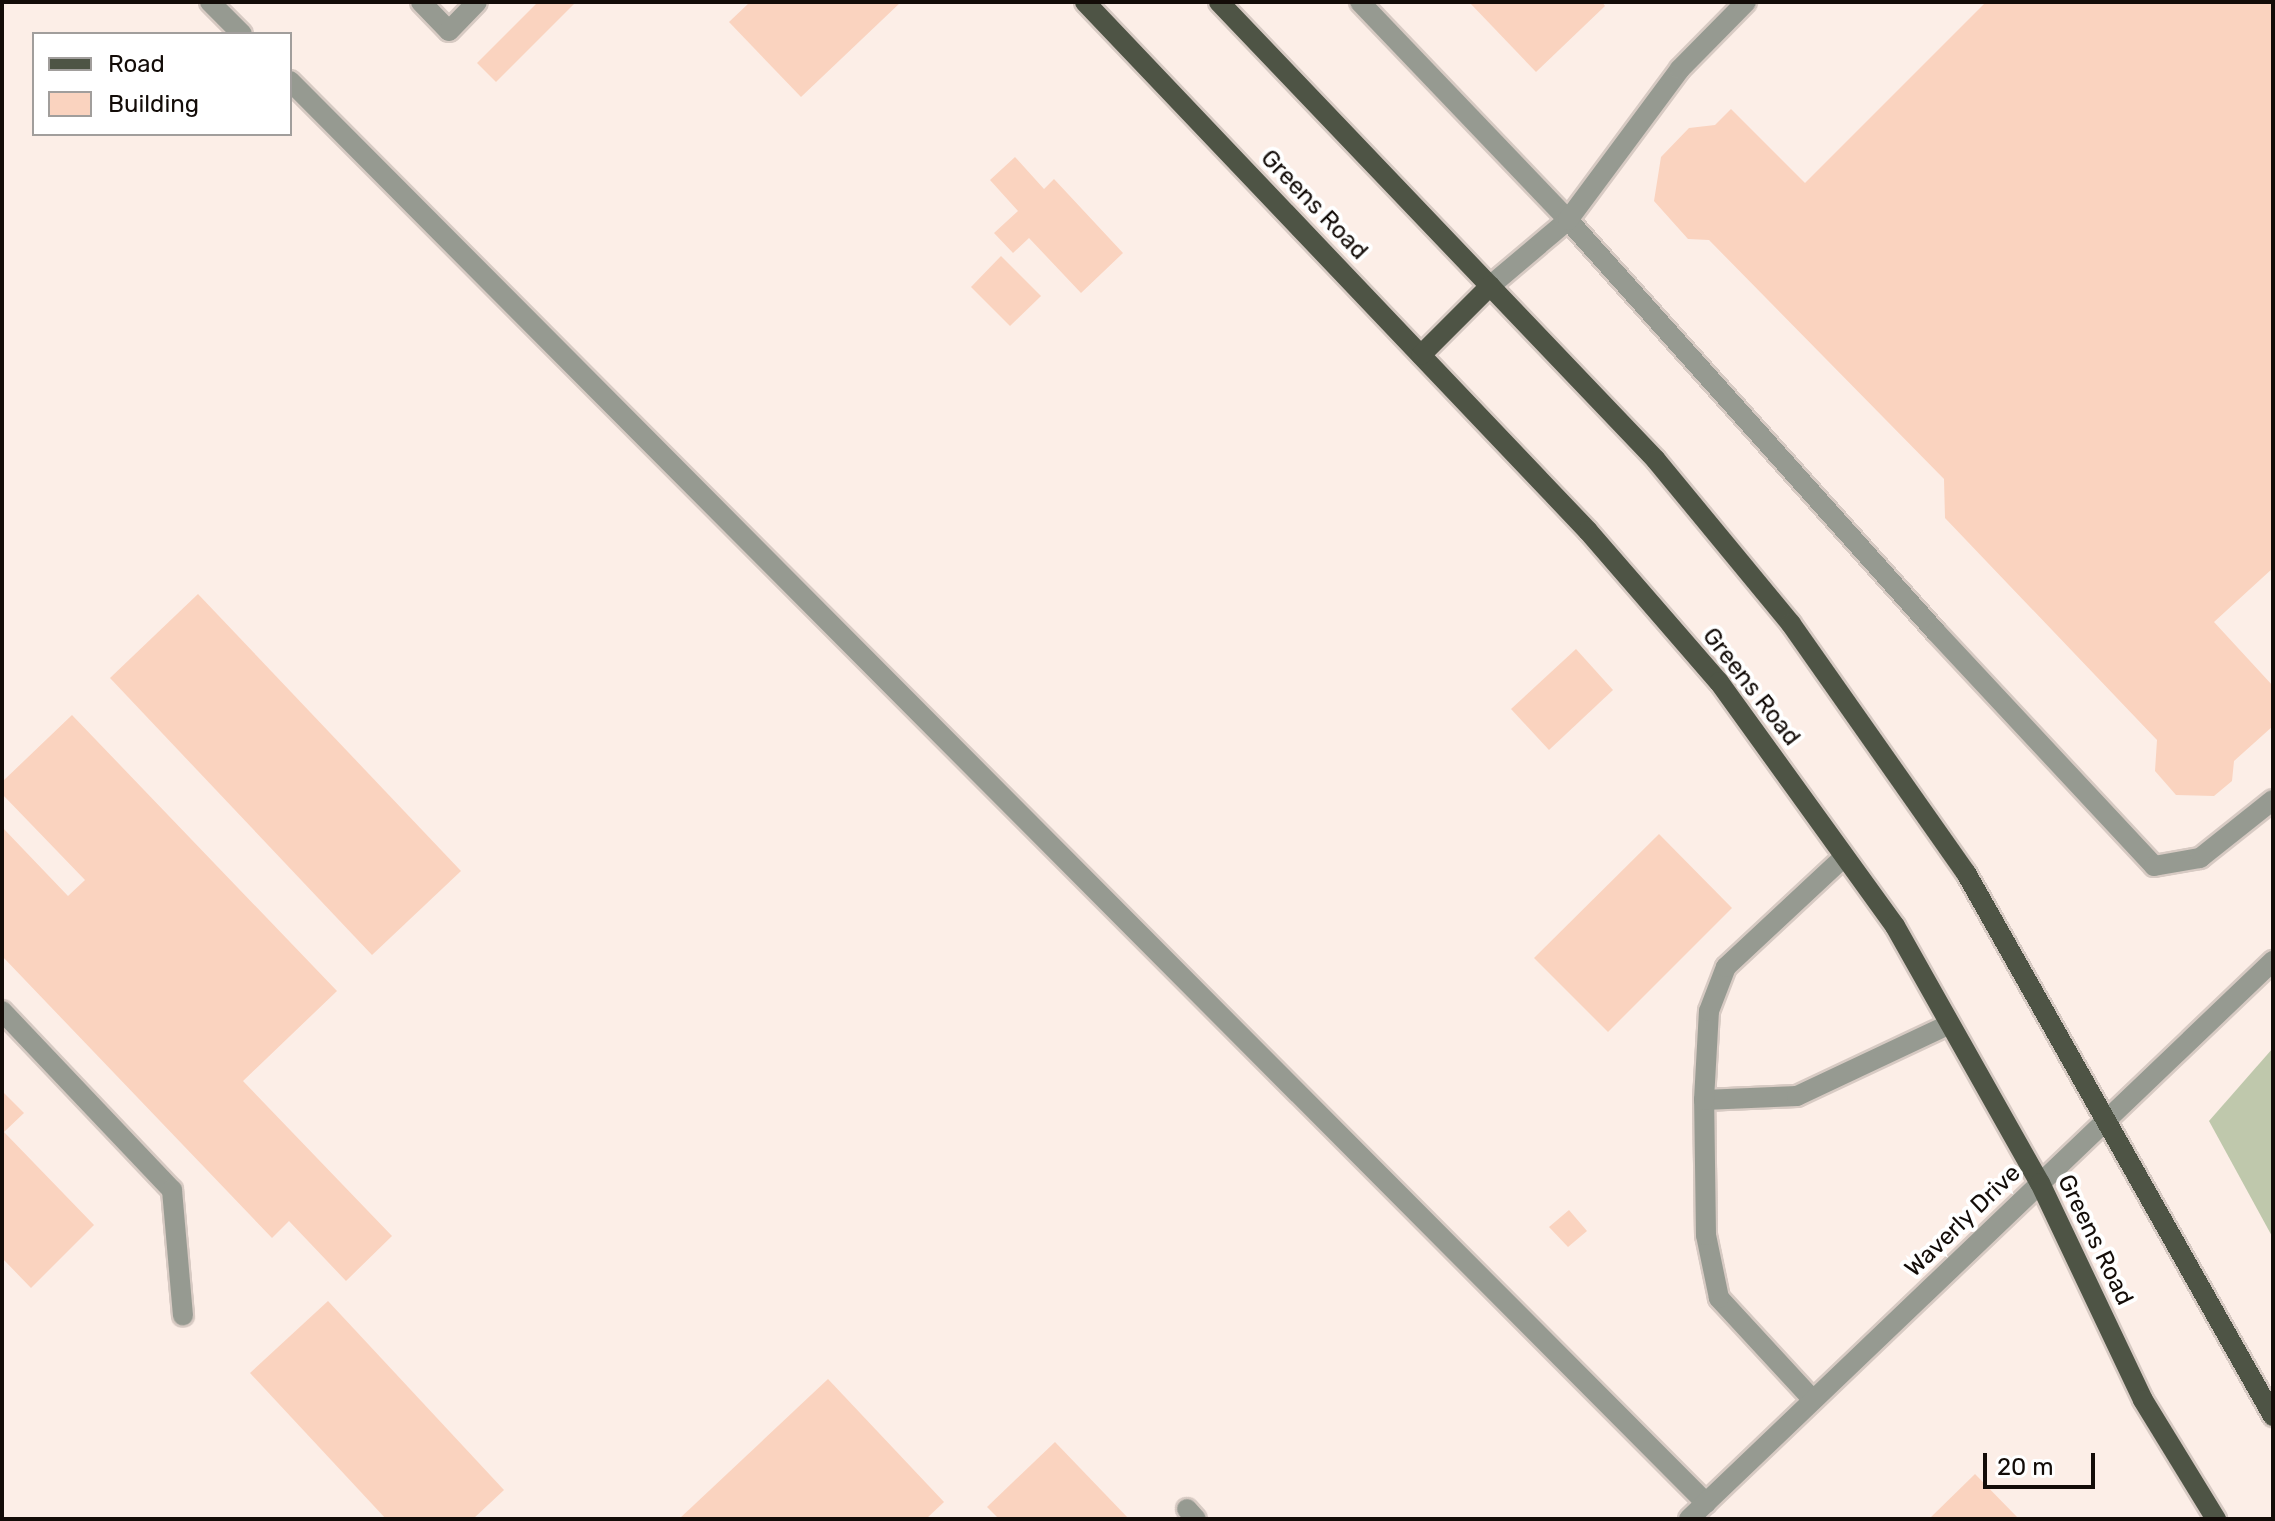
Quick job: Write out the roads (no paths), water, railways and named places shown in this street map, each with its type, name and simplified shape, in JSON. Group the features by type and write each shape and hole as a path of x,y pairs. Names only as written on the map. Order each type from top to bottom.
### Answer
{"main road":[{"name":"Greens Road","path":"1085,2 1588,531 1719,682 1895,926 2040,1183 2143,1400 2216,1519"},
{"path":"1219,2 1656,460 1791,624 1966,873 2108,1116 2273,1416"},
{"path":"1421,355 1490,286"}],"street":[{"path":"210,2 240,32"},
{"path":"421,2 449,31 477,2"},
{"path":"1360,2 1568,220 2154,866 2200,858 2273,800"},
{"path":"1490,286 1568,220 1680,69 1746,2"},
{"path":"292,83 1706,1503"},
{"path":"1813,1400 1719,1298 1706,1235 1704,1100 1709,1011 1726,967 1844,857"},
{"name":"Waverly Drive","path":"1689,1519 2273,961"},
{"path":"2,1011 172,1190 183,1316"},
{"path":"1704,1100 1797,1096 1950,1024"}]}
